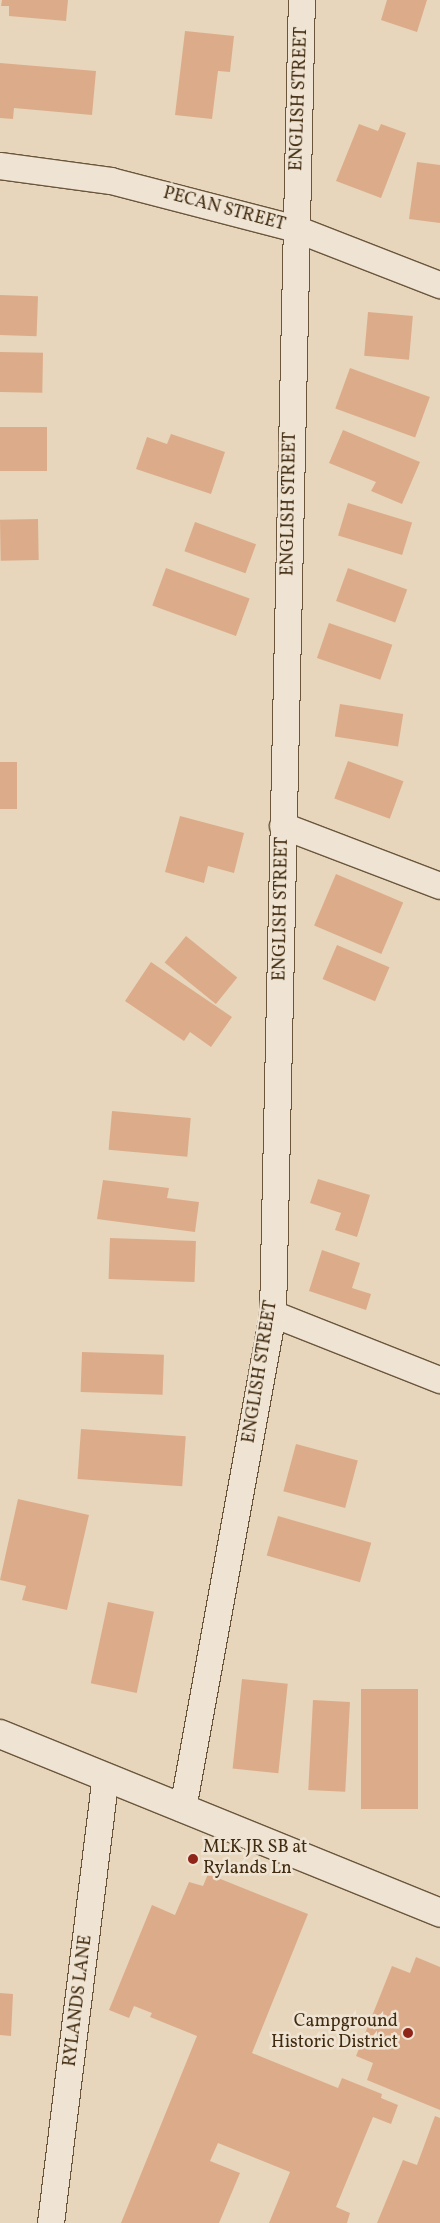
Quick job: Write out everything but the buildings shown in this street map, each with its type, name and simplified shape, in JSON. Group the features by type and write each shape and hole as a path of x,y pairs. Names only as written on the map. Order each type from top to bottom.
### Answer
{"main road":[{"path":"0,1734 440,1913"}],"street":[{"name":"ENGLISH STREET","path":"183,1809 273,1314 302,0"},
{"name":"PECAN STREET","path":"0,166 111,181 296,229 440,285"},
{"path":"283,826 440,886"},
{"path":"273,1314 440,1380"},
{"name":"RYLANDS LANE","path":"51,2223 106,1778"}],"place":[{"name":"MLK JR SB at Rylands Ln","path":"193,1859"},
{"name":"Campground Historic District","path":"408,2033"}]}
